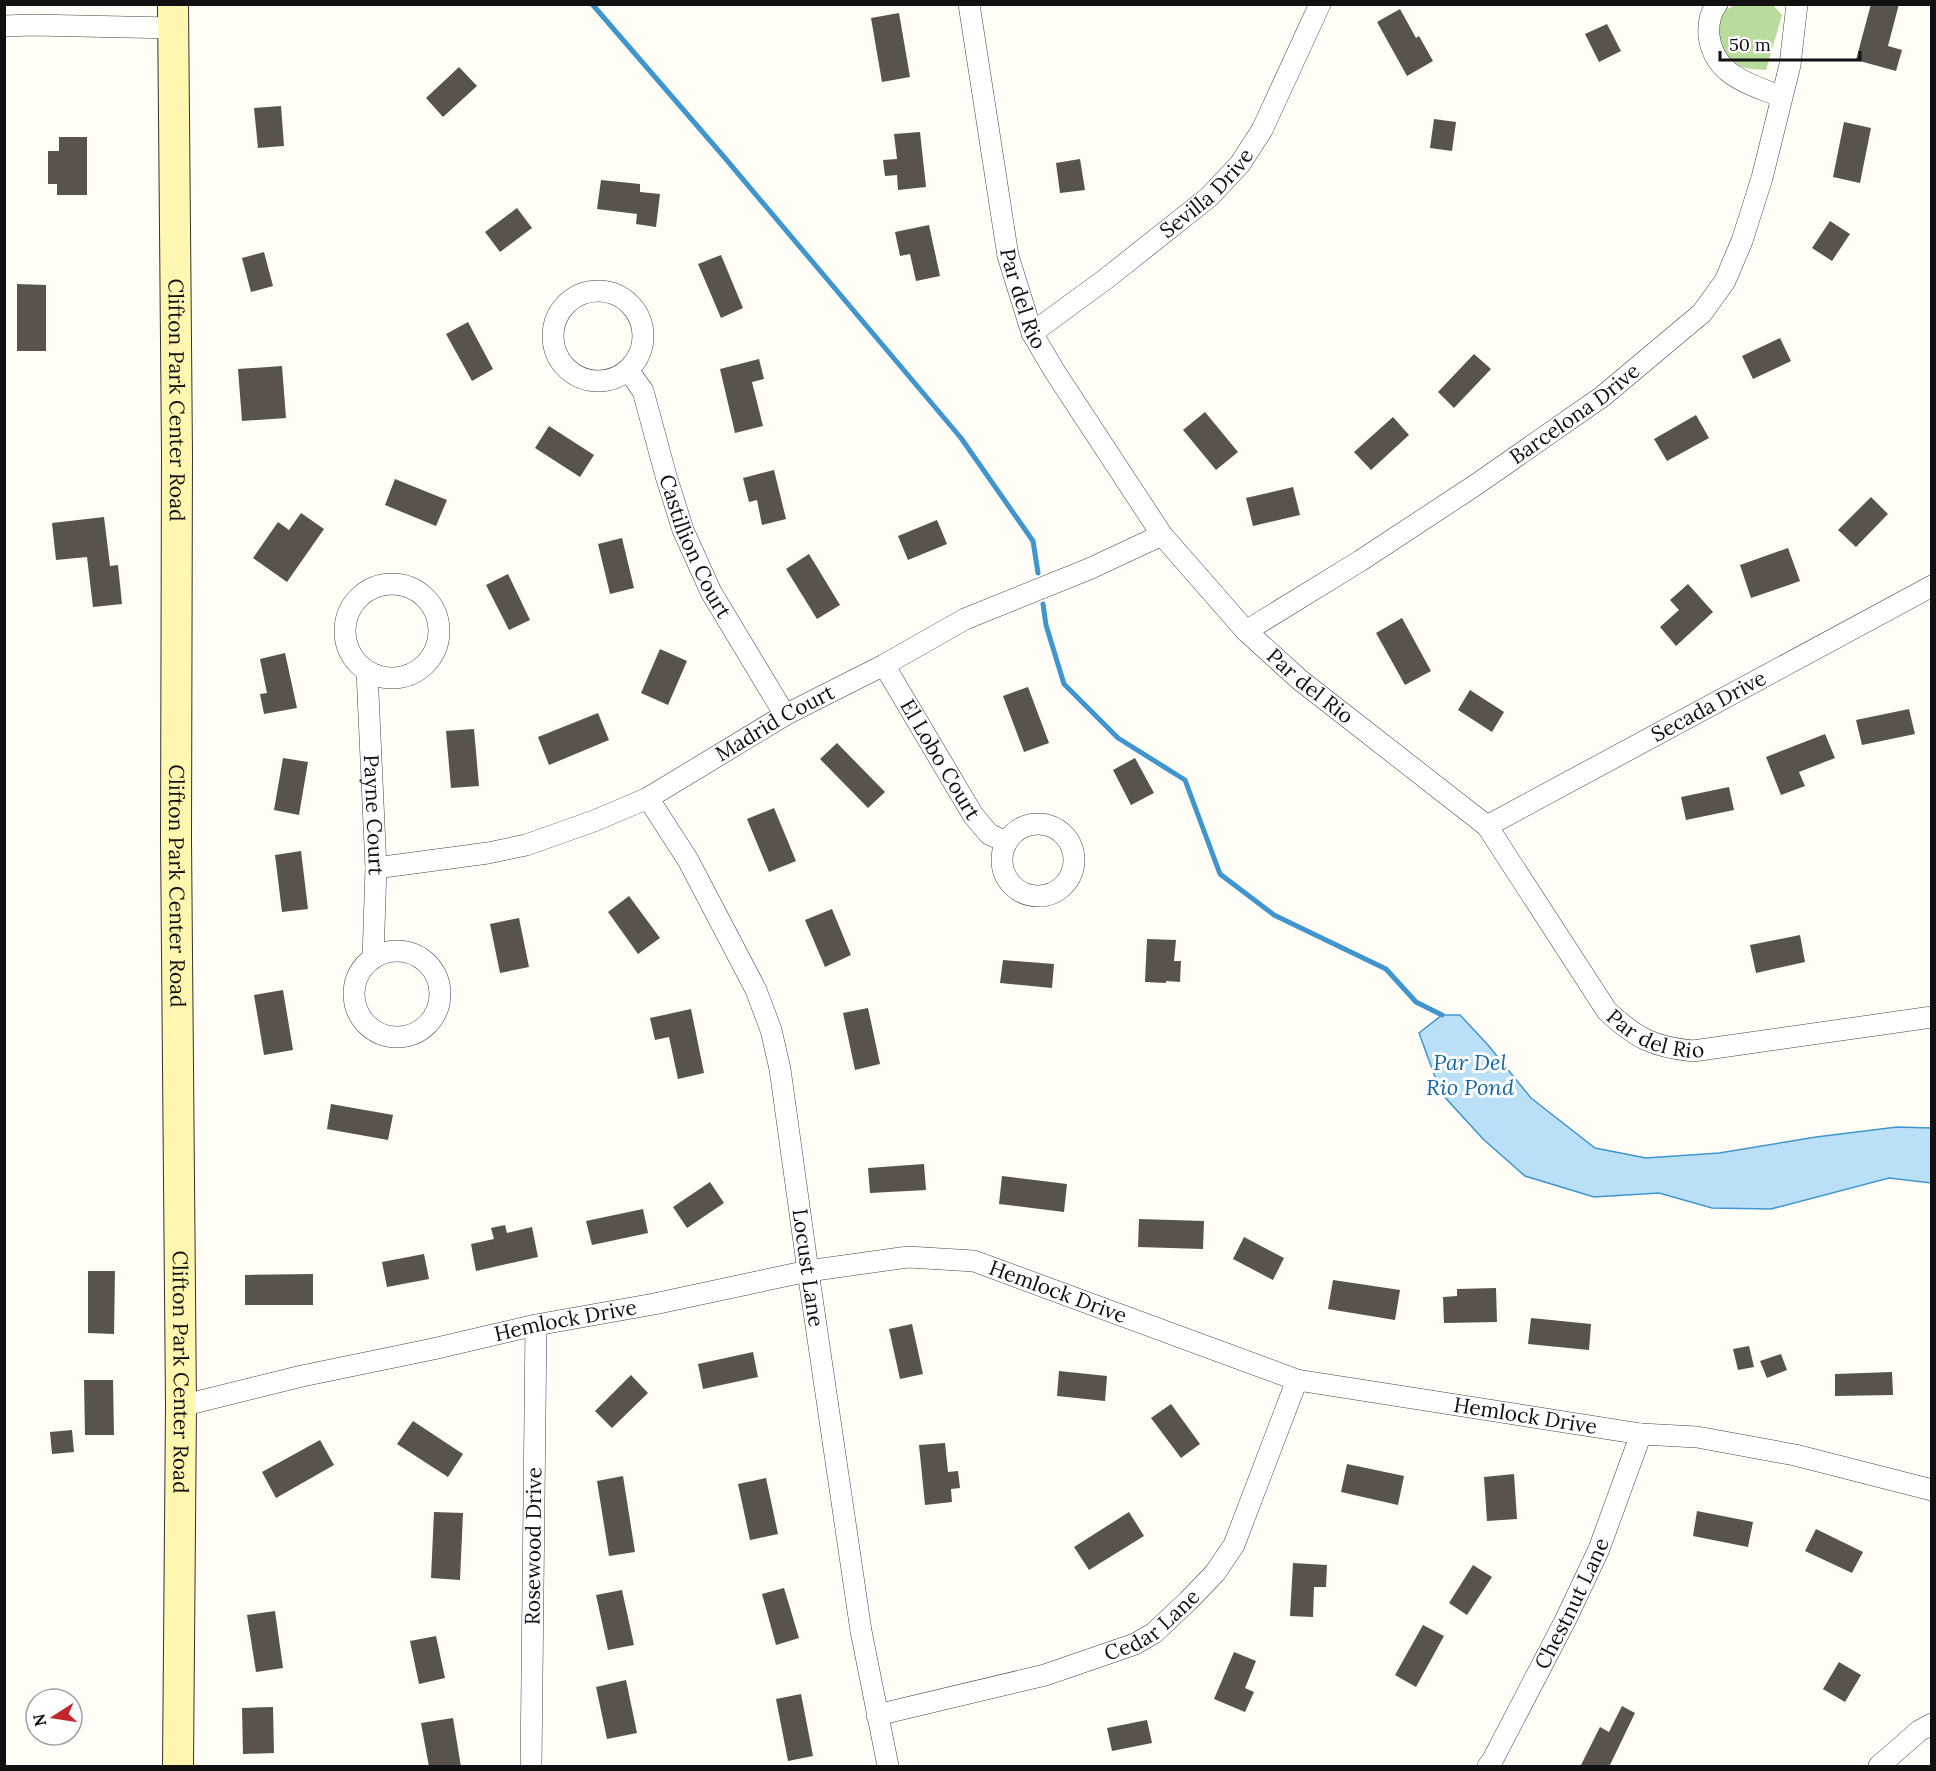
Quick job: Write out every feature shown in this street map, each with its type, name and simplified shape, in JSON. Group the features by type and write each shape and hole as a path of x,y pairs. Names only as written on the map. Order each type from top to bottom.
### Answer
{"street":[{"name":"Par del Rio","path":"969,4 1008,256 1032,333 1055,372 1162,535 1246,631 1300,680 1487,826 1607,1011 1640,1038 1668,1049 1694,1051 1932,1017"},
{"name":"Sevilla Drive","path":"1032,333 1107,278 1209,197 1240,164 1262,130 1320,4"},
{"path":"1717,4 1711,12 1709,33 1713,51 1720,64 1733,76 1781,97"},
{"name":"Barcelona Drive","path":"1246,631 1360,561 1594,403 1702,313 1725,281 1742,241 1762,178 1790,64 1797,4"},
{"path":"4,26 173,16"},
{"name":"Clifton Park Center Road","path":"173,16 177,444 176,839 182,1406 178,1767"},
{"path":"589,292 610,293 628,303 635,311 642,331 642,342 640,352 628,370 608,380 597,381 576,376 560,361 553,340 553,328 562,309 570,301 589,292"},
{"name":"Castillion Court","path":"628,370 643,391 683,530 711,592 785,715"},
{"name":"Madrid Court","path":"376,868 488,853 526,845 594,821 648,798 785,715 884,665 964,619 1089,569 1162,535"},
{"path":"384,585 406,587 417,592 425,599 437,618 438,641 434,651 420,669 399,678 377,676 367,671 352,655 345,633 350,611 364,594 384,585"},
{"name":"Secada Drive","path":"1487,826 1932,586"},
{"name":"El Lobo Court","path":"884,665 973,815 988,834 1006,842"},
{"name":"Payne Court","path":"367,671 376,868 373,958"},
{"name":"Locust Lane","path":"648,798 688,860 756,990 771,1030 780,1069 861,1631 888,1767"},
{"path":"406,952 426,962 433,971 438,981 439,1004 435,1015 419,1031 409,1036 387,1036 367,1026 360,1017 356,1007 355,985 358,974 373,958 383,953 406,952"},
{"name":"Hemlock Drive","path":"182,1406 302,1376 536,1325 654,1304 808,1271 908,1257 974,1261 1297,1380 1641,1434 1697,1437 1806,1458 1932,1490"},
{"name":"Rosewood Drive","path":"531,1767 536,1325"},
{"name":"Cedar Lane","path":"877,1715 1045,1675 1135,1644 1154,1633 1215,1573 1234,1545 1297,1380"},
{"name":"Chestnut Lane","path":"1488,1767 1566,1619 1599,1549 1641,1434"},
{"path":"1879,1767 1919,1731 1932,1724"}],"green space":[{"path":"1735,5 1773,5 1782,15 1766,70 1738,66 1718,47 1720,13"}],"water":[{"name":"Par Del Rio Pond","path":"1442,1015 1460,1015 1531,1098 1595,1148 1646,1158 1719,1153 1816,1137 1897,1127 1931,1128 1931,1183 1889,1178 1771,1209 1712,1208 1659,1193 1594,1197 1525,1176 1483,1139 1441,1093 1419,1033"}],"building":[{"path":"1871,4 1899,4 1888,46 1902,50 1896,71 1856,60"},
{"path":"1400,9 1416,38 1419,36 1433,61 1407,76 1377,22"},
{"path":"899,13 910,77 882,82 871,18"},
{"path":"1607,24 1621,51 1599,62 1585,34"},
{"path":"459,67 477,86 443,117 426,98"},
{"path":"281,106 284,146 258,148 254,108"},
{"path":"1434,119 1456,122 1452,151 1430,148"},
{"path":"1844,122 1871,128 1860,183 1833,177"},
{"path":"920,132 926,187 898,190 897,175 885,176 883,160 897,159 894,134"},
{"path":"59,137 87,137 87,195 57,195 57,184 48,184 48,151 59,151"},
{"path":"1080,159 1085,190 1060,193 1056,163"},
{"path":"601,180 640,184 640,192 660,194 656,227 636,224 637,214 597,209"},
{"path":"517,208 532,228 500,252 485,232"},
{"path":"1830,221 1850,234 1832,261 1812,248"},
{"path":"929,225 940,276 916,281 910,254 900,256 895,232"},
{"path":"264,252 273,286 251,292 242,258"},
{"path":"721,255 743,308 721,318 698,264"},
{"path":"17,284 46,285 46,351 17,351"},
{"path":"468,322 493,369 472,381 446,334"},
{"path":"1780,338 1791,361 1753,379 1742,356"},
{"path":"1474,354 1491,369 1454,408 1438,392"},
{"path":"759,359 764,379 752,382 763,426 735,433 720,369"},
{"path":"282,366 286,418 242,421 238,369"},
{"path":"1205,412 1238,452 1216,470 1183,430"},
{"path":"1696,415 1709,438 1667,461 1654,439"},
{"path":"1393,417 1409,435 1371,470 1354,452"},
{"path":"549,426 594,455 580,477 535,448"},
{"path":"774,470 786,519 762,525 757,500 749,502 743,478"},
{"path":"395,479 447,500 436,526 385,505"},
{"path":"1293,487 1300,515 1253,526 1246,498"},
{"path":"1871,497 1888,514 1856,547 1838,530"},
{"path":"301,513 324,529 287,582 253,558 278,522 289,530"},
{"path":"104,517 110,566 118,565 122,604 93,607 87,557 56,560 52,523"},
{"path":"937,520 947,544 908,560 898,536"},
{"path":"622,538 634,588 610,594 598,544"},
{"path":"1788,548 1800,581 1751,598 1740,565"},
{"path":"809,554 840,605 817,619 786,569"},
{"path":"508,574 530,620 509,630 486,585"},
{"path":"1688,584 1713,612 1676,646 1660,627 1679,610 1670,600"},
{"path":"1402,618 1431,671 1405,685 1376,633"},
{"path":"660,649 687,661 668,705 641,693"},
{"path":"285,653 297,708 264,714 260,694 267,693 260,659"},
{"path":"1028,687 1049,743 1024,752 1003,696"},
{"path":"1470,690 1504,712 1492,732 1458,710"},
{"path":"1909,709 1915,734 1862,745 1856,720"},
{"path":"598,713 609,740 549,765 538,737"},
{"path":"474,729 479,786 451,788 446,731"},
{"path":"1825,734 1835,758 1799,772 1805,786 1781,795 1766,757"},
{"path":"837,743 885,792 868,808 820,759"},
{"path":"283,758 308,762 299,815 274,810"},
{"path":"1135,758 1154,793 1131,805 1113,770"},
{"path":"1729,787 1734,810 1686,820 1681,797"},
{"path":"774,808 796,861 769,872 747,819"},
{"path":"301,851 308,909 282,912 275,855"},
{"path":"629,896 660,938 638,954 608,912"},
{"path":"832,909 851,955 825,967 805,920"},
{"path":"519,918 529,967 500,973 490,924"},
{"path":"1800,935 1805,962 1756,973 1750,945"},
{"path":"1147,939 1176,940 1174,961 1181,961 1180,982 1145,982"},
{"path":"1003,960 1054,964 1052,988 1000,983"},
{"path":"283,990 293,1050 264,1055 254,995"},
{"path":"868,1008 880,1064 855,1070 843,1013"},
{"path":"691,1009 704,1073 678,1079 669,1037 655,1040 650,1018"},
{"path":"331,1104 393,1115 388,1140 327,1129"},
{"path":"924,1164 926,1190 870,1193 868,1168"},
{"path":"1002,1176 1067,1184 1064,1212 999,1204"},
{"path":"710,1182 724,1203 687,1228 673,1207"},
{"path":"643,1209 648,1233 592,1245 586,1221"},
{"path":"1139,1219 1204,1221 1203,1249 1138,1247"},
{"path":"505,1225 507,1233 532,1227 538,1257 476,1271 471,1244 494,1239 491,1228"},
{"path":"1244,1237 1284,1258 1273,1280 1233,1259"},
{"path":"424,1254 429,1279 387,1287 382,1262"},
{"path":"88,1271 115,1271 114,1334 88,1333"},
{"path":"313,1274 313,1305 245,1305 245,1275"},
{"path":"1333,1280 1400,1290 1395,1320 1328,1309"},
{"path":"1496,1288 1497,1322 1444,1323 1443,1297 1457,1296 1457,1289"},
{"path":"1531,1318 1591,1324 1589,1350 1528,1344"},
{"path":"912,1324 923,1374 900,1379 889,1329"},
{"path":"1749,1346 1754,1367 1738,1370 1733,1349"},
{"path":"753,1352 758,1377 703,1389 698,1364"},
{"path":"1781,1354 1787,1370 1767,1378 1760,1361"},
{"path":"1059,1371 1107,1376 1105,1401 1057,1396"},
{"path":"1892,1372 1893,1395 1835,1396 1835,1374"},
{"path":"631,1375 648,1393 612,1428 595,1411"},
{"path":"84,1380 113,1380 114,1435 85,1435"},
{"path":"1171,1404 1200,1444 1181,1458 1151,1418"},
{"path":"413,1421 463,1454 448,1477 397,1444"},
{"path":"72,1430 74,1452 52,1454 50,1432"},
{"path":"320,1440 334,1465 276,1498 262,1472"},
{"path":"945,1443 948,1472 958,1471 960,1488 951,1489 952,1502 925,1505 919,1445"},
{"path":"1347,1464 1404,1476 1398,1505 1341,1492"},
{"path":"1514,1474 1517,1519 1487,1521 1484,1477"},
{"path":"623,1476 635,1552 609,1556 597,1481"},
{"path":"766,1478 778,1534 750,1540 738,1484"},
{"path":"1697,1511 1753,1522 1748,1547 1693,1536"},
{"path":"434,1512 463,1513 460,1580 431,1578"},
{"path":"1129,1512 1144,1536 1089,1570 1074,1547"},
{"path":"1816,1529 1863,1552 1852,1573 1805,1551"},
{"path":"1293,1563 1327,1565 1326,1587 1314,1587 1313,1617 1290,1616"},
{"path":"1473,1565 1492,1577 1467,1615 1449,1603"},
{"path":"784,1588 799,1638 776,1645 762,1594"},
{"path":"622,1590 634,1645 608,1650 596,1595"},
{"path":"275,1611 283,1668 256,1672 247,1615"},
{"path":"1423,1625 1444,1636 1416,1687 1395,1675"},
{"path":"436,1636 445,1678 419,1684 410,1641"},
{"path":"1234,1652 1256,1661 1245,1688 1254,1692 1245,1712 1214,1699"},
{"path":"1839,1662 1861,1675 1845,1702 1823,1689"},
{"path":"626,1680 637,1733 607,1739 596,1687"},
{"path":"801,1694 813,1756 788,1761 776,1699"},
{"path":"1622,1706 1635,1713 1609,1767 1580,1767 1600,1727 1609,1732"},
{"path":"273,1707 274,1753 243,1754 242,1708"},
{"path":"453,1718 461,1767 429,1767 421,1723"},
{"path":"1147,1720 1152,1743 1112,1751 1107,1728"}],"waterway":[{"path":"592,4 961,438 1033,541 1038,573"},
{"path":"1043,604 1046,625 1064,684 1118,738 1185,780 1220,874 1274,915 1386,969 1416,1002 1442,1015"}]}
